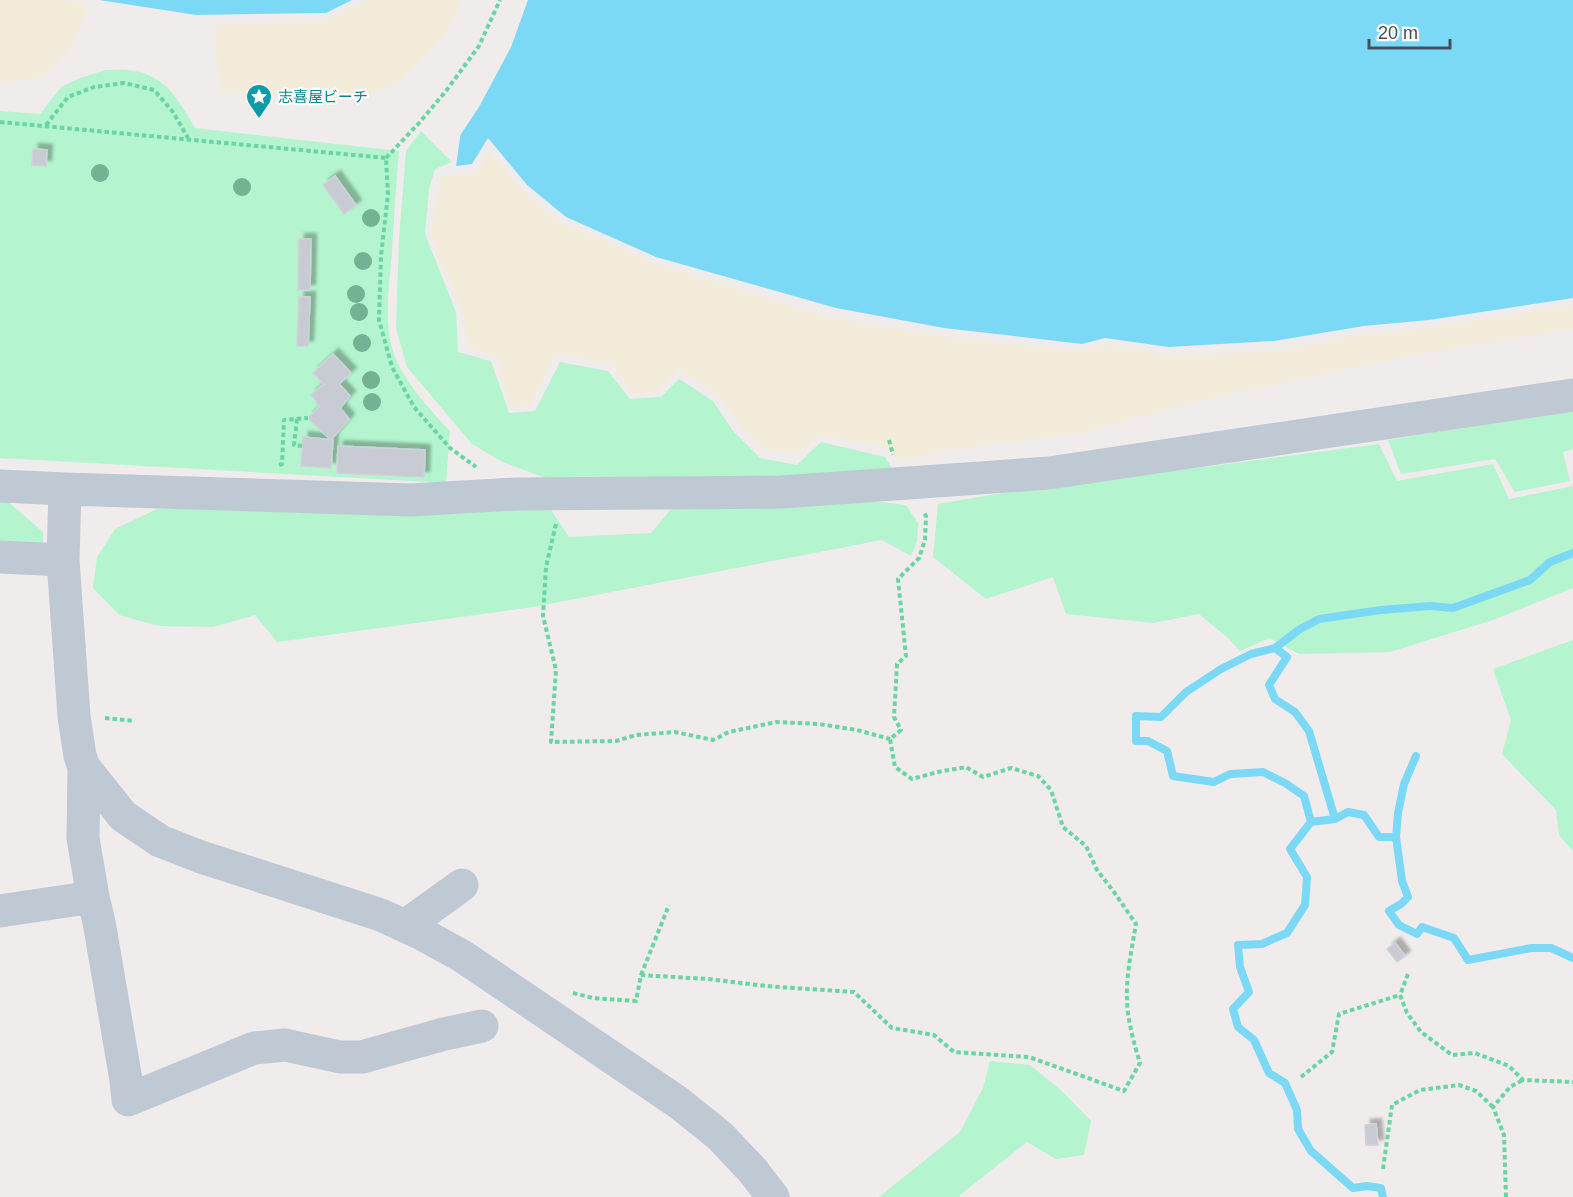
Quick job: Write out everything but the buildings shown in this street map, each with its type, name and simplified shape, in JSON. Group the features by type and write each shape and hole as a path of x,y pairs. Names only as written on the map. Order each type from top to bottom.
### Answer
{"street":[{"path":"0,486 411,500 516,494 781,492 1049,472 1573,395"},
{"path":"65,489 63,560 74,716 80,756 84,767 123,816 160,841 201,858 381,915 462,956 679,1103 720,1136 753,1171 773,1197"},
{"path":"0,557 63,560"},
{"path":"84,767 83,838 128,1100 254,1048 285,1045 340,1057 362,1057 482,1026"},
{"path":"405,926 462,885"},
{"path":"0,911 93,897"}],"path":[{"path":"478,468 450,448 414,407 392,366 379,320 381,256 388,194 386,158 419,123 479,46 501,0"},
{"path":"46,126 68,97 94,87 124,83 154,90 173,112 189,139"},
{"path":"0,122 386,158"},
{"path":"273,496 273,465 282,464 284,420 308,418"},
{"path":"297,419 294,445 302,446"},
{"path":"890,739 901,730 894,717 897,664 906,656 898,579 919,558 925,540 926,524 926,516 901,483"},
{"path":"562,494 546,567 543,616 556,670 551,742 616,741 636,735 675,732 713,740 729,732 776,722 819,724 857,730 890,739"},
{"path":"642,975 854,992 892,1028 934,1035 954,1052 1029,1057 1124,1091 1140,1063 1134,1046 1127,999 1136,924 1097,870 1086,846 1063,827 1051,790 1038,776 1011,768 982,777 966,767 912,779 895,767 890,739"},
{"path":"529,1002 550,994 567,992 593,998 636,1001 642,975 669,905"},
{"path":"1408,974 1400,995 1407,1013 1421,1032 1452,1055 1475,1053 1509,1066 1523,1080"},
{"path":"1301,1077 1332,1052 1339,1014 1400,995"},
{"path":"1493,1107 1510,1087 1523,1080 1573,1082"},
{"path":"1383,1169 1392,1105 1420,1090 1459,1085 1476,1091 1493,1107 1504,1135 1506,1197"}],"green space":[{"path":"105,70 135,71 158,80 173,94 195,128 399,151 388,294 389,336 397,362 408,381 450,431 446,483 0,458 0,111 40,114 61,87"},
{"path":"421,131 452,162 435,169 429,189 425,234 456,312 458,352 491,361 509,413 535,411 560,362 608,371 630,399 661,397 679,379 713,401 733,431 760,458 797,465 821,442 885,457 896,475 559,483 503,462 472,444 407,367 396,328 399,239 406,151"},
{"path":"1573,410 1573,449 1563,452 1570,481 1515,492 1495,459 1401,474 1388,440"},
{"path":"1379,444 1397,481 1493,464 1509,499 1573,486 1573,588 1493,620 1390,652 1299,654 1269,638 1240,651 1199,614 1153,623 1066,614 1053,577 986,599 933,557 938,504 996,494"},
{"path":"0,499 5,499 43,532 43,548 0,546"},
{"path":"865,500 906,505 918,523 917,541 911,556 882,540 533,607 277,642 255,615 213,627 159,626 119,615 93,588 97,557 115,529 157,509 549,507 569,537 651,533 671,509"},
{"path":"1573,640 1573,851 1559,835 1556,810 1502,754 1511,720 1493,669"},
{"path":"990,1061 1030,1065 1062,1091 1091,1121 1084,1155 1056,1159 1027,1142 960,1197 879,1197 960,1132 983,1088"}],"sand":[{"path":"0,0 67,0 88,5 70,50 39,77 4,83 0,82"},
{"path":"367,0 462,0 445,35 397,84 359,99 297,99 220,92 216,47 217,23 325,21"},
{"path":"489,150 519,188 558,221 659,265 828,317 946,337 1077,352 1106,345 1163,355 1275,352 1362,334 1403,332 1573,305 1573,329 1398,358 1220,396 1077,434 942,450 904,462 879,445 819,435 797,454 768,451 745,432 721,398 679,369 658,391 633,394 612,364 556,353 529,406 511,407 498,357 467,347 464,316 439,256 431,229 441,176 477,173"}],"water":[{"path":"99,0 352,0 326,13 196,15"},
{"path":"480,0 1573,0 1573,298 1429,320 1364,326 1274,341 1169,347 1105,338 1082,344 944,328 836,308 656,257 566,217 527,185 488,138 472,164 456,166"}],"pier":[{"path":"477,0 528,0 511,47 479,107 457,140"}],"waterway":[{"path":"1573,553 1550,562 1530,580 1453,608 1430,606 1381,610 1319,619 1300,629 1275,648 1251,654 1221,669 1186,692 1161,717 1136,716 1136,741 1148,741 1167,751 1173,776 1214,782 1230,774 1263,772 1304,796 1311,822 1335,819 1348,812 1364,815 1379,837 1396,837 1402,881 1408,897 1389,911 1399,925 1417,934 1422,927 1454,938 1468,960 1531,948 1551,948 1573,958"},
{"path":"1275,648 1287,657 1269,685 1275,699 1295,712 1309,731 1335,819"},
{"path":"1396,837 1404,784 1416,756"},
{"path":"1311,822 1290,849 1307,877 1305,905 1287,933 1262,944 1238,945 1240,967 1249,992 1233,1009 1238,1027 1254,1040 1269,1073 1285,1083 1297,1110 1298,1129 1311,1151 1353,1188 1367,1186 1381,1188 1383,1197"}],"place":[{"name":"志喜屋ビーチ","path":"259,120"}]}
